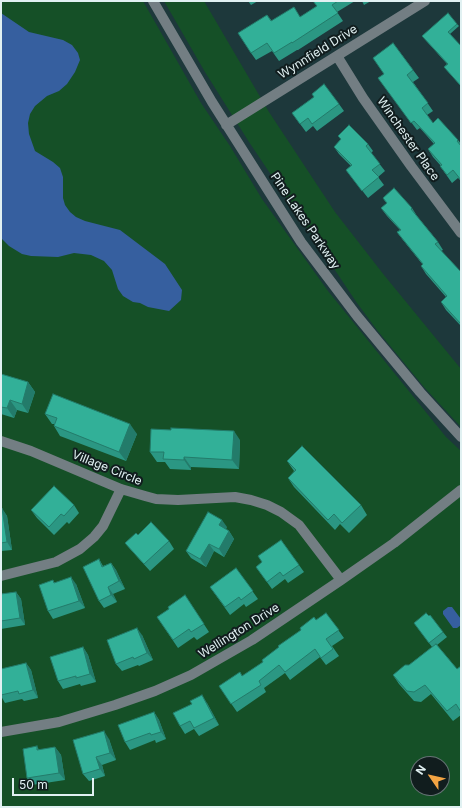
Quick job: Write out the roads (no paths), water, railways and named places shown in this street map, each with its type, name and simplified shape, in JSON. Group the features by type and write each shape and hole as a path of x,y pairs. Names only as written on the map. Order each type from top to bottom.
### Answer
{"street":[{"name":"Pine Lakes Parkway","path":"153,1 226,125 301,242 362,322 420,392 461,437"},
{"name":"Wynnfield Drive","path":"226,125 425,1"},
{"name":"Winchester Place","path":"337,56 363,98 461,233"},
{"name":"Village Circle","path":"1,441 31,451 121,490 145,496 167,500 235,497 267,505 281,512 299,525 341,580"},
{"path":"1,576 56,562 80,549 94,537 103,526 121,490"},
{"name":"Wellington Drive","path":"1,732 59,722 115,705 173,684 223,658 394,544 461,490"}],"water":[{"path":"1,13 29,32 63,40 72,45 78,53 80,60 75,72 67,84 59,91 47,96 35,106 30,114 28,123 29,134 35,151 60,168 63,177 63,198 65,205 70,212 76,217 85,221 120,230 165,264 182,290 181,300 169,311 148,307 140,303 133,302 123,296 118,289 112,270 104,261 91,255 74,253 58,257 31,256 22,254 9,246 1,238"},
{"path":"448,607 452,607 461,619 461,625 457,628 453,628 443,614 443,611"}]}
